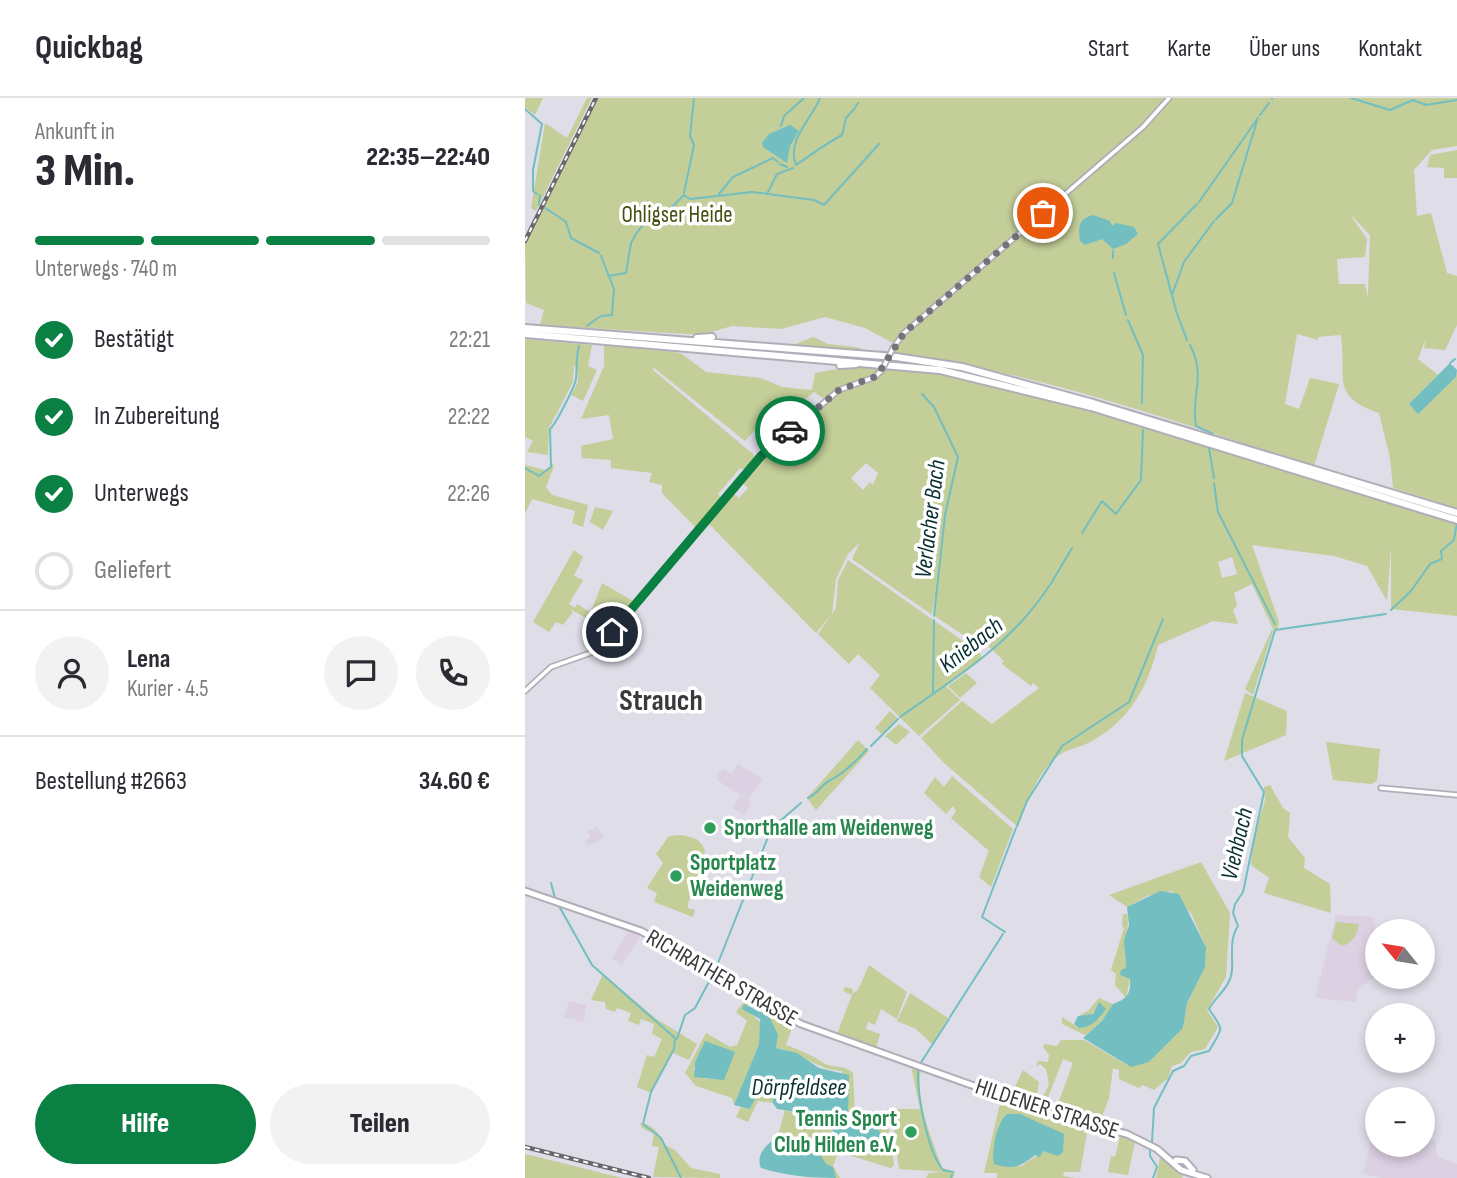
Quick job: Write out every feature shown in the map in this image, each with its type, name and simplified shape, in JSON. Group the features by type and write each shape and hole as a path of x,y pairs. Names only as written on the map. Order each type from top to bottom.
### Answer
{"highway":[{"path":"525,328 650,344 940,370 1067,401 1457,517"},
{"path":"525,334 678,340 935,362 1008,378 1457,517"},
{"path":"678,340 712,337"},
{"path":"650,344 680,352"},
{"path":"880,353 896,357"},
{"path":"840,365 881,366"}],"main road":[{"name":"RICHRATHER STRASSE","path":"525,891 630,926 801,1024 919,1067"},
{"name":"HILDENER STRASSE","path":"919,1067 1072,1121 1127,1134 1179,1163 1179,1169 1187,1167 1207,1178"}],"street":[{"path":"525,691 551,667 596,651 760,457 839,390 875,377 893,348 913,325 1146,124 1169,98"},
{"path":"1381,788 1457,795"}],"shaded area":[{"path":"738,764 762,779 749,799 751,804 744,816 733,808 741,795 717,780 719,776 716,773 724,769 731,774"},
{"path":"597,827 604,838 588,846 585,840 590,837 588,831"},
{"path":"1336,915 1373,917 1365,919 1365,984 1357,991 1356,1002 1315,998"},
{"path":"630,929 641,934 622,965 612,959"},
{"path":"569,1001 586,1005 584,1022 564,1017"},
{"path":"1435,1140 1437,1157 1457,1164 1457,1178 1383,1178 1363,1174 1367,1157 1435,1157"}],"green space":[{"path":"525,98 543,98 535,115 525,107"},
{"path":"587,98 592,98 536,211 531,208 545,123 567,138"},
{"name":"Ohligser Heide","path":"598,98 1457,98 1457,146 1432,150 1414,170 1417,216 1431,213 1447,273 1457,276 1457,325 1445,350 1424,348 1426,338 1418,359 1438,375 1409,404 1418,413 1456,377 1457,369 1457,508 1393,488 1390,458 1379,413 1353,400 1344,384 1341,335 1318,337 1318,340 1297,334 1285,404 1299,409 1310,378 1339,384 1314,466 1053,385 946,361 892,353 896,345 893,343 865,328 825,317 781,329 732,326 701,335 540,325 544,310 526,303 525,243","holes":["1349,213 1370,235 1368,297 1365,284 1339,284 1337,259 1365,257 1367,239"]},
{"path":"1457,150 1457,178 1444,178 1444,168 1427,167 1430,155"},
{"path":"813,337 828,344 856,347 870,352 793,345"},
{"path":"525,339 592,345 588,366 597,370 583,401 571,395 578,382 577,367 574,366 573,382 549,428 548,455 527,452 533,441 525,437"},
{"path":"604,345 682,354 706,372 761,378 782,387 812,390 815,373 890,367 939,373 1014,389 1457,523 1457,616 1391,609 1391,547 1387,601 1367,566 1334,556 1252,545 1279,622 1278,629 1273,629 1252,584 1234,593 1237,605 1233,610 1238,624 1213,621 1158,645 1142,690 1125,715 1102,735 1065,752 1051,762 1033,788 1018,827 943,762 921,738 962,701 992,724 1039,688 1033,683 1031,686 1002,664 1004,661 975,633 969,639 935,616 935,596 932,615 852,559 860,542 848,554 836,579 832,614 816,633 708,523 732,492 739,498 748,488 742,482 781,440 760,424 745,441 653,367 653,370 754,455 754,460 745,470 740,468 718,494 721,497 696,528 662,493 662,485 649,482 652,473 611,468 611,460 582,458 581,446 613,439 609,415 581,419 604,366","holes":["814,392 824,399 800,420 792,413 796,409 791,403 797,398 802,402","866,463 878,473 873,485 870,482 863,490 851,478","1232,557 1237,574 1222,578 1218,562"]},
{"path":"550,459 554,466 546,487 552,495 588,505 583,527 572,523 575,511 532,499 525,514 525,465 546,470 550,466"},
{"path":"595,507 613,511 603,530 590,522"},
{"path":"574,550 583,557 574,576 583,580 569,604 575,608 577,604 590,612 586,618 570,609 573,612 563,625 556,622 549,632 533,622"},
{"path":"848,560 980,653 982,659 946,686 960,700 919,736 870,688 880,675 858,654 849,664 818,634 836,608 838,580"},
{"path":"602,583 635,602 600,643 590,634 592,628 588,620"},
{"path":"1272,629 1273,631 1253,695 1245,689"},
{"path":"966,673 977,683 960,698 948,686"},
{"path":"1245,693 1287,711 1286,735 1224,761"},
{"path":"890,711 897,718 882,734 875,728"},
{"path":"899,724 910,732 896,745 885,736"},
{"path":"858,740 869,751 816,810 807,798"},
{"path":"1326,742 1380,749 1377,781 1371,784 1333,780"},
{"path":"952,776 1013,829 991,887 979,877 989,851 951,818 956,811 953,806 946,814 924,793 935,777 944,787"},
{"path":"1270,785 1283,808 1290,813 1288,837 1305,858 1304,868 1330,884 1331,913 1264,893 1269,878 1251,865 1254,837 1265,800 1264,787"},
{"name":"Sportplatz Weidenweg","path":"681,835 696,839 705,851 688,904 688,908 695,910 693,917 654,902 657,893 647,888 663,863 656,854 669,836"},
{"path":"1201,862 1230,913 1226,977 1207,1010 1218,1027 1205,1049 1191,1052 1181,1063 1172,1066 1168,1078 1154,1090 1143,1085 1139,1088 1119,1079 1119,1070 1113,1068 1109,1098 1099,1125 1055,1112 1073,1063 1063,1059 1044,1108 1011,1095 1023,1070 1039,1082 1037,1095 1043,1097 1049,1084 1046,1069 1040,1064 1036,1067 1038,1061 1048,1062 1049,1055 1043,1047 1045,1044 1057,1046 1061,1040 1084,1040 1127,1065 1149,1062 1183,1028 1187,1003 1205,967 1206,947 1191,913 1183,906 1183,901 1171,891 1147,896 1127,907 1109,895"},
{"path":"1123,914 1127,914 1128,920 1125,954 1127,968 1120,975 1130,979 1126,998 1115,985 1116,974 1111,970 1124,928"},
{"path":"1336,922 1359,924 1354,938 1342,946 1332,938"},
{"path":"869,965 907,992 897,1019 881,1009 875,1025 868,1022 866,1029 880,1034 876,1048 837,1034 852,995 843,991 845,987 853,989 852,994 858,990"},
{"path":"603,974 655,1018 697,1044 689,1060 673,1053 651,1093 637,1087 647,1055 654,1057 662,1039 652,1034 654,1024 641,1019 639,1025 628,1021 631,1013 617,1008 615,1012 606,1009 605,1002 591,1000"},
{"path":"910,993 948,1018 932,1044 916,1029 897,1021"},
{"path":"748,996 793,1025 786,1045 826,1064 846,1068 853,1073 855,1117 887,1119 894,1165 891,1168 838,1152 833,1166 840,1178 836,1178 814,1152 773,1140 778,1135 785,1110 821,1122 837,1136 873,1151 871,1124 853,1122 848,1117 842,1071 824,1067 776,1048 774,1026 755,1008 747,1005 748,1011 761,1023 759,1044 734,1105 732,1098 696,1086 685,1073 706,1033 730,1047 737,1045 747,1021 736,1012","holes":["712,1043 719,1048 718,1078 705,1079 693,1070 697,1058"]},
{"path":"1099,998 1113,1004 1105,1017 1085,1035 1062,1024 1062,1017 1079,1028 1101,1017 1096,1008 1092,1014 1078,1016 1088,1011"},
{"path":"911,1066 921,1069 920,1094 925,1120 942,1168 956,1172 949,1172 955,1173 953,1178 926,1178 929,1173 945,1172 899,1169 891,1109 920,1109"},
{"path":"765,1078 773,1091 773,1103 758,1101 748,1122 736,1117 741,1107 750,1109"},
{"path":"1001,1099 1088,1128 1080,1172 1064,1172 1063,1176 1076,1178 997,1178 997,1173 984,1173","holes":["1020,1114 1050,1153 1043,1151 1020,1167 999,1135 1005,1115"]},
{"path":"640,1123 655,1130 665,1145 675,1150 691,1168 720,1174 720,1178 653,1177 659,1147 652,1146 654,1134 642,1128"},
{"path":"1120,1136 1135,1142 1128,1175 1108,1172 1111,1156 1115,1157"},
{"path":"525,1154 534,1156 622,1178 525,1178"},
{"path":"1160,1158 1184,1173 1182,1178 1156,1178"}],"water":[{"path":"790,125 799,131 790,146 787,163 763,147 762,143 769,134"},
{"path":"1093,215 1110,221 1112,226 1116,223 1134,227 1138,234 1126,244 1113,249 1102,239 1085,245 1080,241 1080,224"},
{"path":"1450,363 1457,370 1456,377 1418,414 1409,404"},
{"path":"1160,891 1179,894 1206,947 1205,967 1187,1003 1183,1028 1149,1062 1131,1067 1083,1038 1102,1021 1113,1004 1125,998 1129,992 1130,979 1120,975 1121,970 1126,968 1124,940 1129,925 1127,907"},
{"path":"1099,1002 1106,1009 1095,1022 1079,1028 1074,1024 1078,1016 1093,1014"},
{"name":"Dörpfeldsee","path":"744,1004 769,1016 778,1035 776,1048 797,1053 819,1068 849,1075 848,1117 853,1122 877,1126 883,1140 881,1148 872,1150 856,1147 816,1119 777,1109 773,1103 771,1087 765,1079 750,1109 734,1105 759,1044 760,1019 742,1009"},
{"path":"705,1041 735,1052 724,1080 694,1077 695,1062"},
{"path":"1007,1114 1020,1114 1064,1134 1063,1152 1058,1156 1043,1151 1040,1157 1035,1155 1016,1166 994,1164 996,1137 1000,1123"},
{"path":"773,1140 821,1156 826,1164 833,1167 836,1178 799,1176 761,1168 759,1160 762,1152"}],"waterway":[{"path":"684,193 694,145 690,136 694,98"},
{"path":"781,126 784,116 804,98"},
{"path":"820,98 797,138 794,147 796,165 842,135 846,118 855,108"},
{"path":"1351,98 1390,110 1413,100 1426,105 1457,100"},
{"path":"1260,115 1269,103"},
{"path":"525,109 542,124 533,170 533,191 537,194"},
{"path":"1199,202 1258,118"},
{"path":"1216,219 1232,203 1257,121"},
{"path":"608,276 626,273 631,243 636,234 645,222 660,219 684,195 690,199 752,192 814,200 824,205 879,144"},
{"path":"719,194 733,177 773,158 778,162"},
{"path":"780,164 787,167"},
{"path":"767,194 777,174 793,168"},
{"path":"539,205 540,195"},
{"path":"1176,310 1158,244 1197,204"},
{"path":"544,207 566,222 571,238 599,253"},
{"path":"1172,295 1184,262 1214,221"},
{"name":"Kniebach","path":"1113,251 1113,258"},
{"path":"601,256 614,289 612,315 601,316"},
{"name":"Kniebach","path":"1114,273 1126,315"},
{"path":"1176,311 1187,340"},
{"path":"587,326 599,317"},
{"name":"Kniebach","path":"1128,320 1143,355 1142,395"},
{"path":"1190,345 1198,377 1196,426 1213,434"},
{"path":"525,468 539,476 551,467 550,429 575,383 579,346"},
{"path":"1450,363 1455,359"},
{"name":"Verlacher Bach","path":"922,394 934,407 958,457 945,515 934,616"},
{"name":"Kniebach","path":"1142,396 1142,403"},
{"name":"Kniebach","path":"1082,533 1102,501 1116,514 1141,480 1143,430"},
{"path":"1209,448 1214,478"},
{"path":"1214,483 1218,512 1275,624"},
{"name":"Viehbach","path":"1391,610 1411,591 1430,564 1442,559 1441,551 1454,540 1457,522"},
{"name":"Kniebach","path":"1050,585 1072,548"},
{"name":"Kniebach","path":"900,717 962,674 1000,643 1034,607 1049,586"},
{"name":"Viehbach","path":"1152,1142 1154,1108 1173,1071 1184,1066 1191,1056 1209,1051 1220,1032 1220,1026 1209,1009 1231,976 1232,942 1238,926 1233,913 1243,892 1264,792 1242,756 1242,740 1275,630 1386,614"},
{"path":"1017,826 1027,801 1062,746 1129,702 1163,619"},
{"name":"Verlacher Bach","path":"933,692 934,620"},
{"name":"Kniebach","path":"871,746 898,719"},
{"name":"Kniebach","path":"808,798 840,775 867,749"},
{"name":"Kniebach","path":"774,826 801,803"},
{"path":"1005,932 982,917 1016,828"},
{"name":"Kniebach","path":"716,968 770,832"},
{"path":"551,883 555,898"},
{"path":"559,906 592,965 675,1038 674,1049 651,1092 643,1124 661,1138 681,1178"},
{"path":"950,1017 1003,934"},
{"name":"Kniebach","path":"677,1039 685,1015 695,1008 712,976"},
{"path":"920,1064 949,1019"},
{"path":"918,1069 921,1107 932,1149 943,1170 953,1172"},
{"name":"Viehbach","path":"1150,1149 1150,1156 1157,1167 1153,1178"}],"railway":[{"path":"525,241 596,98"},
{"path":"525,1147 649,1178"}],"way so far":[{"path":"790,431 839,390 877,376 904,333 1043,213"}],"place":[{"name":"Sporthalle am Weidenweg","path":"710,828"},
{"name":"Sportplatz Weidenweg","path":"676,876"},
{"name":"Tennis Sport Club Hilden e.V.","path":"911,1132"}],"district":[{"name":"Strauch","path":"661,701"}],"route":[{"path":"612,632 761,456 790,431"}]}
